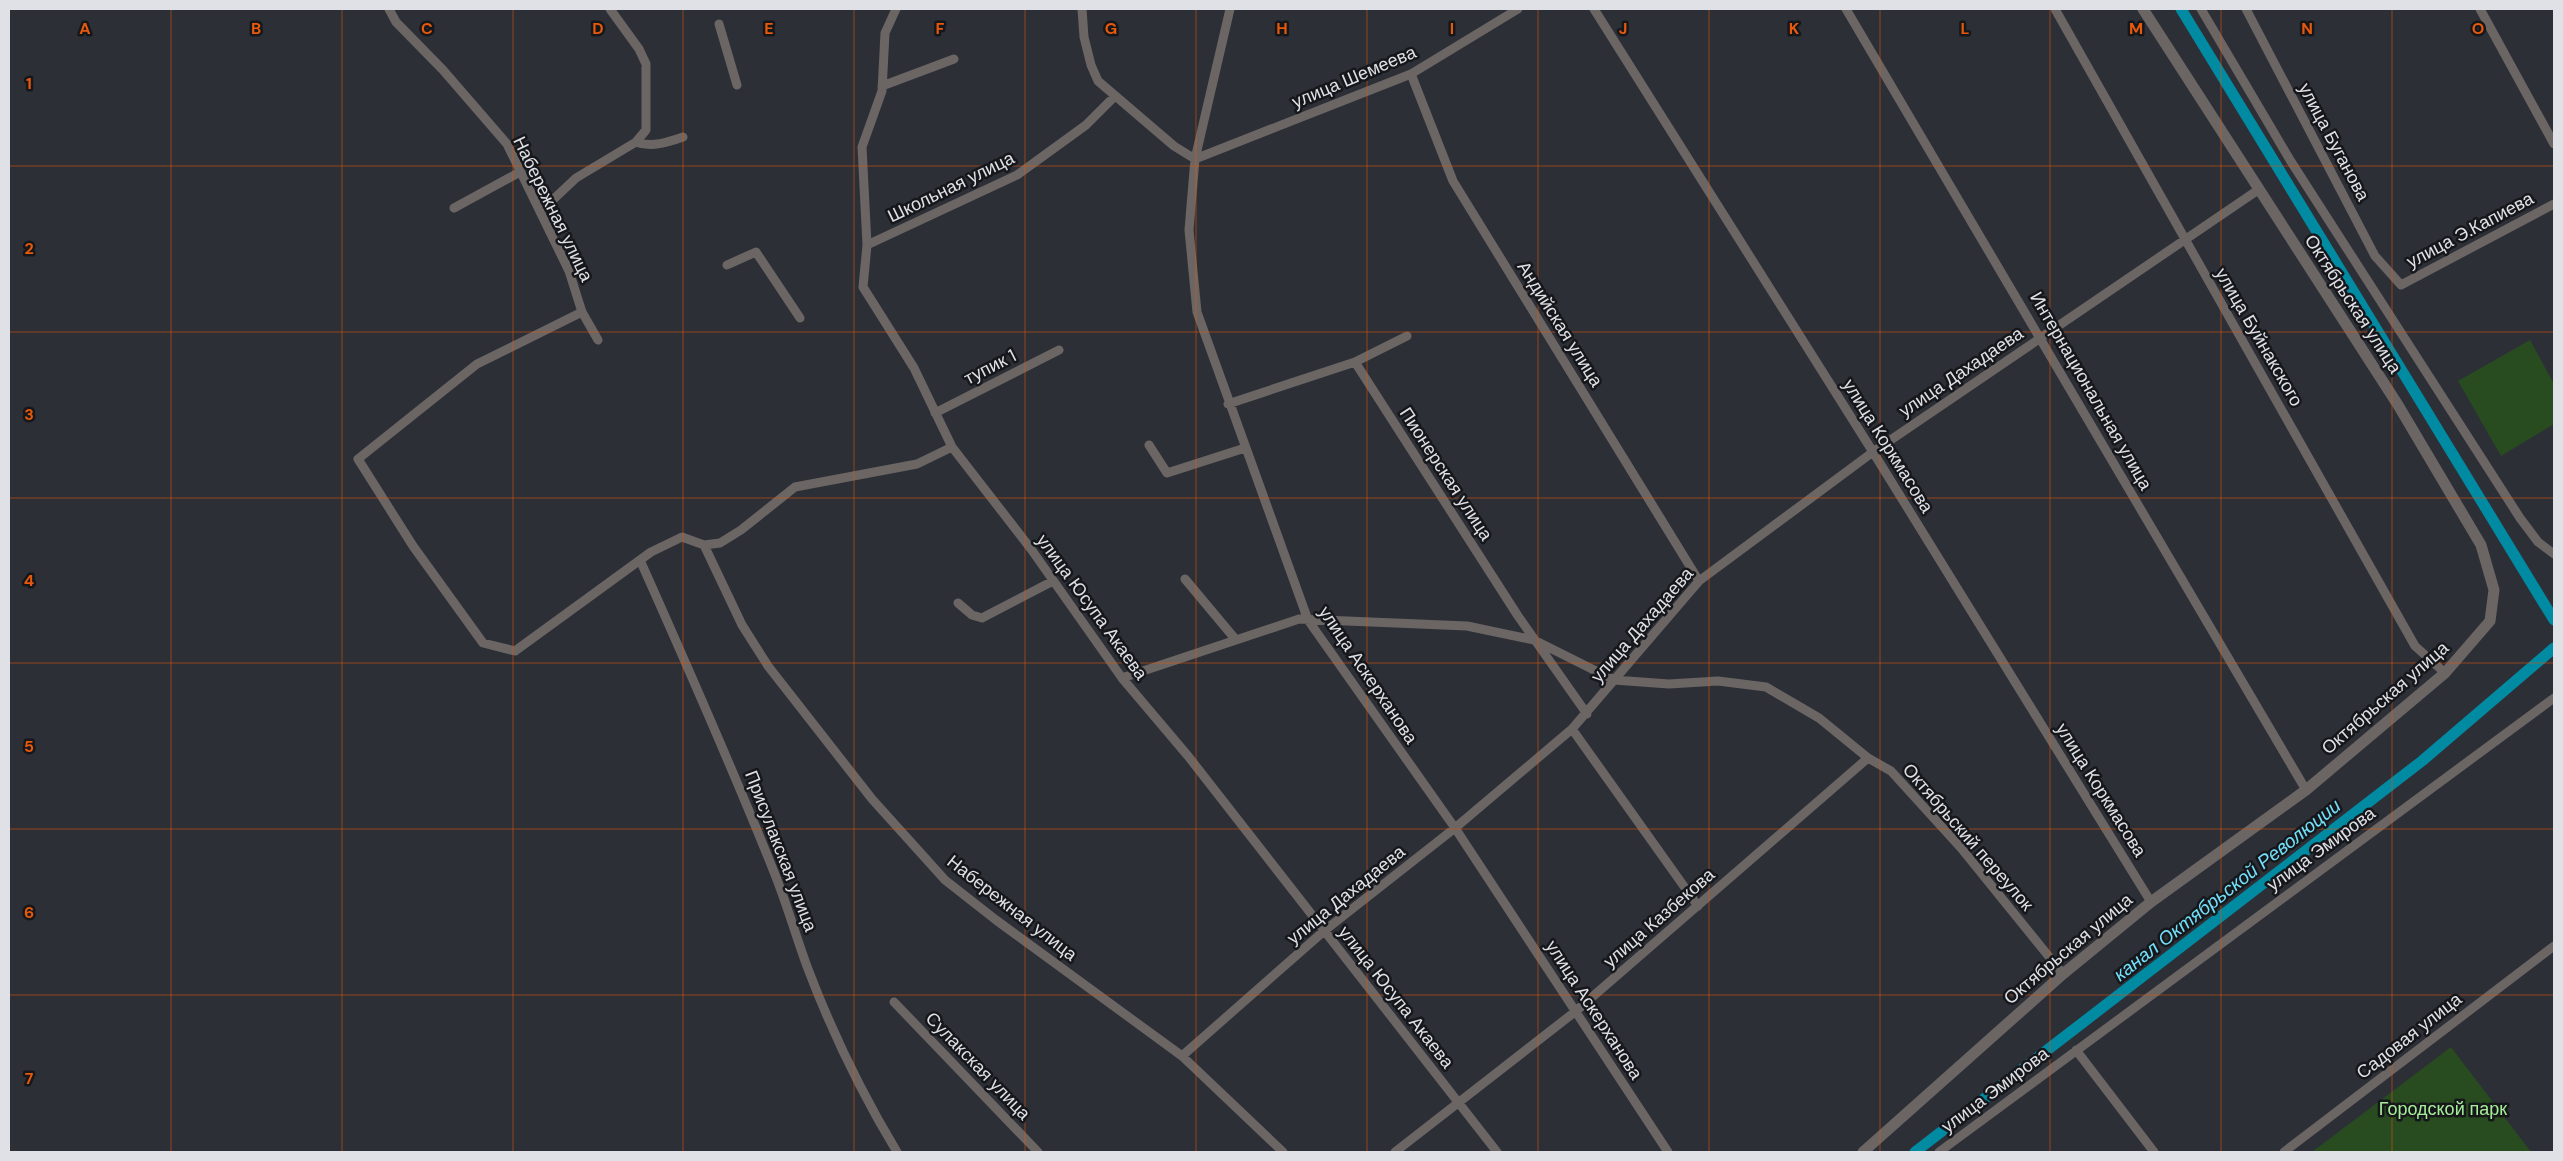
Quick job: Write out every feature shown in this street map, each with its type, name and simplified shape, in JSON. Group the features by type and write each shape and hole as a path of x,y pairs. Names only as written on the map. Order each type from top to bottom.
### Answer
{"street":[{"name":"Набережная улица","path":"389,9 396,22 443,70 507,144 569,271 582,312 598,340"},
{"path":"540,212 576,178 636,142 646,130 646,64 639,49 610,9"},
{"name":"улица Юсупа Акаева","path":"896,9 885,33 882,86 862,147 867,245 863,287 914,368 952,447 1053,580 1122,678 1188,756 1497,1152"},
{"path":"1082,9 1084,37 1091,65 1098,80 1174,146 1195,159"},
{"name":"улица Аскерханова","path":"1230,9 1195,159 1189,230 1197,312 1228,404 1308,620 1455,828 1668,1152"},
{"name":"улица Шемеева","path":"1195,159 1411,74 1518,9"},
{"name":"улица Коркмасова","path":"1594,9 1873,452 2152,902"},
{"name":"Интернациональная улица","path":"1846,9 2306,790"},
{"name":"улица Буйнакского","path":"2055,9 2415,646 2445,672"},
{"name":"Октябрьская улица","path":"1863,1152 2063,974 2152,902 2306,790 2445,672 2490,621 2494,590 2481,545 2398,405 2142,9"},
{"path":"2201,9 2290,160 2396,328 2520,518 2538,542 2554,554"},
{"name":"улица Буганова","path":"2246,9 2375,256 2401,285"},
{"path":"2480,9 2554,144"},
{"path":"719,24 737,85"},
{"path":"882,86 954,59"},
{"name":"Андийская улица","path":"1411,74 1453,181 1699,581"},
{"name":"Школьная улица","path":"867,245 1017,175 1086,125 1115,96"},
{"path":"636,142 643,145 668,142 684,136"},
{"path":"454,208 520,172"},
{"name":"улица Дахадаева","path":"1182,1056 1324,931 1455,828 1572,729 1587,714 1699,581 1873,452 2258,190"},
{"name":"улица Э.Капиева","path":"2401,285 2554,204"},
{"path":"727,265 756,252 800,318"},
{"path":"582,312 477,364 358,460 413,546 482,643 515,651 640,560 682,537 704,545 720,543 741,530 794,487 917,464 952,447"},
{"path":"1228,404 1355,362 1407,336"},
{"name":"тупик 1","path":"935,413 1059,350"},
{"name":"Пионерская улица","path":"1355,362 1534,640 1587,714"},
{"path":"1149,445 1167,473 1245,448"},
{"name":"Набережная улица","path":"704,545 742,625 768,666 872,799 945,880 996,920 1182,1056 1283,1152"},
{"name":"Присулакская улица","path":"640,560 762,841 792,917 808,968 840,1043 858,1083 897,1152"},
{"path":"1185,579 1236,640"},
{"path":"958,603 972,615 982,618 1053,580"},
{"name":"Октябрьский переулок","path":"1122,678 1299,619 1467,626 1534,640 1614,680 1669,684 1718,681 1766,687 1819,718 1868,758 1891,771 1914,795 2063,974"},
{"name":"улица Эмирова","path":"1939,1152 2554,698"},
{"path":"1572,729 1698,906"},
{"name":"улица Казбекова","path":"1395,1152 1576,1011 1868,758"},
{"name":"Садовая улица","path":"2284,1152 2554,946"},
{"name":"Сулакская улица","path":"894,1002 1038,1152"},
{"path":"2076,1050 2154,1152"}],"green space":[{"path":"2530,340 2554,384 2554,424 2501,456 2458,381"},
{"name":"Городской парк","path":"2451,1047 2531,1152 2312,1152"}],"waterway":[{"path":"2181,9 2554,620"},
{"name":"канал Октябрьской Революции","path":"1915,1152 2422,761 2554,648"}]}
